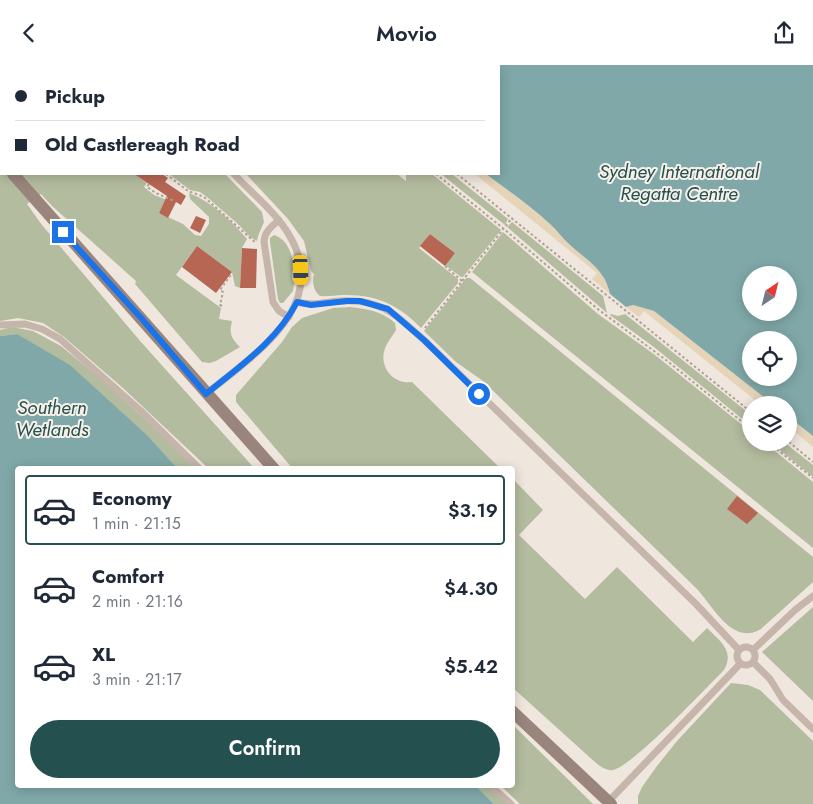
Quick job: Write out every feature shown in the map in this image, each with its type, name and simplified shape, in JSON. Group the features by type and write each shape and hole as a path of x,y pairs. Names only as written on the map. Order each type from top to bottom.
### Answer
{"street":[{"path":"14,175 271,466"},
{"path":"515,714 609,803"}],"lane":[{"path":"206,394 264,346 289,317 297,302 302,281 299,260 292,239 279,220 235,175"},
{"path":"279,220 266,232 264,242 273,302 279,311 289,317"},
{"path":"297,302 311,305 347,301 374,304 388,309 419,335 689,597 739,649"},
{"path":"0,325 25,324 42,329 60,339 140,410 197,466"},
{"path":"753,650 813,596"},
{"path":"739,649 746,647 753,650"},
{"path":"739,649 737,658 740,664"},
{"path":"740,664 748,665 753,662 755,657 753,650"},
{"path":"753,662 770,679 783,700 813,729"},
{"path":"609,803 740,664"},
{"path":"493,788 511,804"}],"path":[{"path":"167,175 188,191 204,197 246,236 258,244"},
{"path":"437,175 599,310 666,360 742,422"},
{"path":"458,175 742,405"},
{"path":"149,184 147,187 174,201"},
{"path":"419,335 512,218"},
{"path":"445,266 462,281"},
{"path":"222,306 220,305 223,292 220,290 232,273"},
{"path":"797,449 813,462"},
{"path":"778,451 813,478"}],"green space":[{"path":"0,175 135,175 147,183 144,187 154,195 175,203 173,208 164,203 159,213 183,224 195,235 201,236 209,224 209,217 190,199 189,193 206,201 235,225 247,239 242,248 240,288 235,286 232,272 197,246 176,275 221,308 219,319 232,321 232,335 240,347 210,363 202,362 135,284 136,281 41,194 27,204 42,225 141,342 252,466 206,466 124,389 64,337 43,323 18,318 0,321"},
{"path":"170,175 226,175 262,212 264,222 257,241 250,237 207,197 200,192 190,190"},
{"path":"247,175 398,175 406,181 406,175 433,175 501,230 463,277 445,265 455,253 430,234 419,248 458,279 458,283 421,328 395,307 376,299 355,295 320,296 314,286 314,274 311,271 304,241 288,219"},
{"path":"442,175 453,175 508,219 505,225"},
{"path":"512,222 603,296 607,313 507,227"},
{"path":"503,232 598,314 655,355 742,425 742,451 775,451 813,482 813,548 472,272"},
{"path":"274,235 286,244 291,253 294,269 292,271 293,291 283,303 280,303 278,299 270,242 270,238"},
{"path":"466,278 470,278 813,557 813,582 761,629 751,633 741,632 732,629 724,622 696,588 483,381 456,362 424,331"},
{"path":"350,307 368,310 380,313 395,323 396,330 384,352 384,364 387,370 400,381 412,382 498,466 290,466 236,402 236,395 282,342 292,327 302,318 333,308"},
{"path":"625,314 742,408 742,419 654,347 610,315 618,316"},
{"path":"12,327 33,331 61,346 100,378 170,442 192,466 175,466 150,438 17,334 0,336 0,330"},
{"path":"781,451 795,451 813,465 813,477"},
{"path":"515,481 543,510 519,535 585,599 617,567 693,642 707,628 721,642 727,652 727,663 724,670 636,755 613,770 606,769 596,763 515,690"},
{"path":"813,607 813,701 762,652"},
{"path":"731,683 748,685 760,690 813,741 813,804 638,804 638,796 642,787 657,766 677,741"},
{"path":"515,727 593,804 520,804 503,788 515,788"},
{"path":"478,788 492,788 509,804 494,804"}],"sand":[{"path":"476,175 487,175 543,217 566,242 599,271 608,285 610,294 592,279 597,273"},
{"path":"633,305 654,311 742,380 742,386 750,386 763,396 750,396 644,311 639,317 626,307"},
{"path":"797,423 813,436 813,447 797,434"}],"water":[{"name":"Sydney International Regatta Centre","path":"500,65 813,65 813,436 797,423 797,396 763,396 750,386 797,386 797,331 742,331 742,380 654,311 633,305 626,307 610,294 608,285 599,271 566,242 543,217 487,175 500,175"},
{"name":"Southern Wetlands","path":"17,334 70,365 150,438 175,466 15,466 15,788 478,788 494,804 0,804 0,336"}],"building":[{"path":"136,175 164,175 168,178 165,182 186,196 181,205 176,202 168,218 159,213 167,196"},
{"path":"196,216 206,220 200,233 190,228"},
{"path":"430,234 455,253 445,266 420,246"},
{"path":"197,246 232,272 216,293 182,267"},
{"path":"242,248 257,249 256,288 240,288"},
{"path":"737,496 758,513 747,524 727,509"}],"route":[{"path":"63,232 142,319 206,394 277,333 297,302 311,305 360,301 388,309 424,340 479,394"}]}
